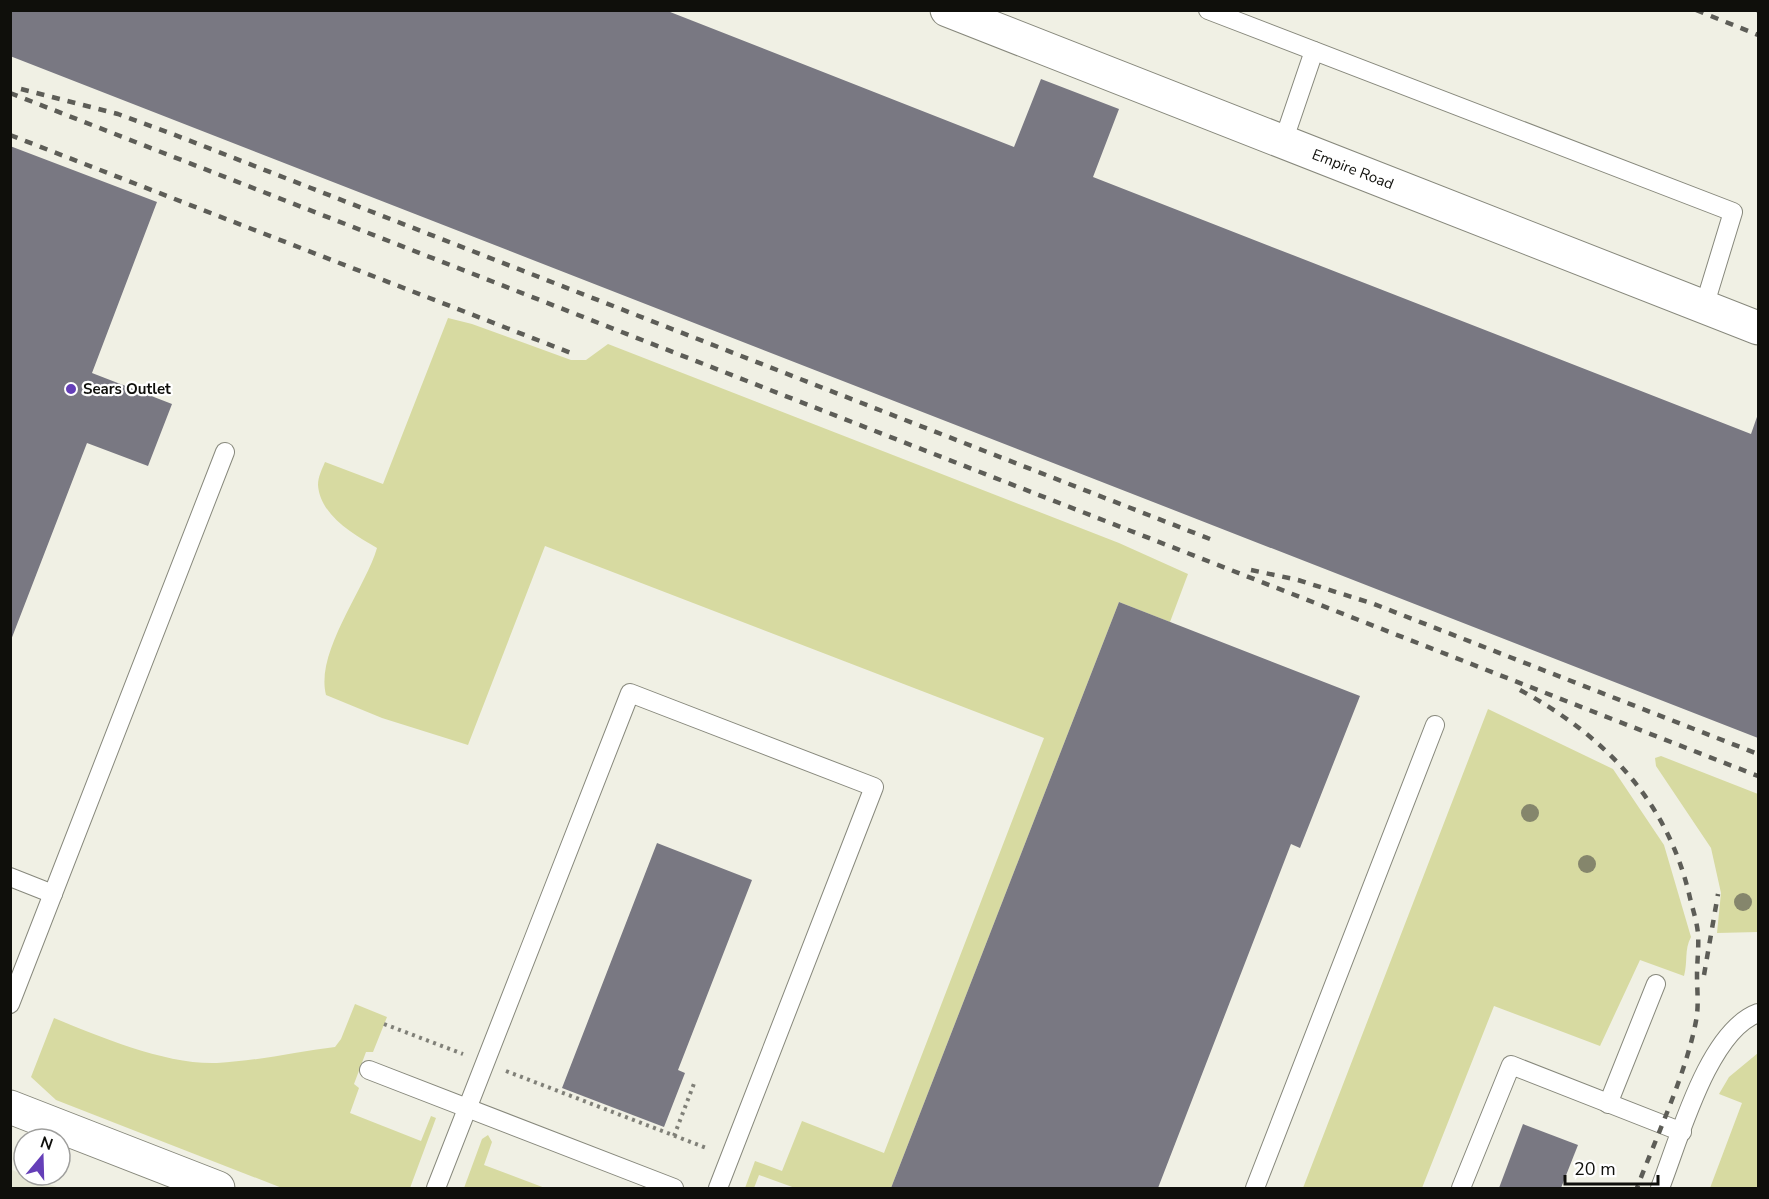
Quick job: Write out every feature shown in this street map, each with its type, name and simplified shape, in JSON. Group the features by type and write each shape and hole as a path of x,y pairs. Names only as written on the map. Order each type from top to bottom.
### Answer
{"street":[{"name":"Empire Road","path":"947,10 1758,328"},
{"path":"10,1107 218,1188"}],"lane":[{"path":"1208,10 1733,212 1704,307"},
{"path":"1283,142 1314,51"},
{"path":"10,1004 225,452"},
{"path":"436,1188 630,693 874,787 718,1188"},
{"path":"1255,1188 1435,725"},
{"path":"10,877 53,894"},
{"path":"1608,1104 1656,984"},
{"path":"1660,1188 1704,1077 1719,1048 1738,1024 1758,1013"},
{"path":"1461,1188 1510,1065 1683,1132"},
{"path":"369,1070 674,1188"}],"path":[{"path":"384,1024 729,1157"},
{"path":"674,1136 695,1080"}],"shaded area":[{"path":"10,1169 12,1170 12,1187 60,1188 11,1188"}],"green space":[{"path":"448,318 472,324 571,360 586,360 608,344 1119,543 1188,574 1170,622 1119,602 891,1188 795,1188 759,1175 754,1188 745,1188 755,1161 782,1171 802,1121 884,1153 1044,738 545,546 468,745 382,718 326,695 325,678 334,640 377,548 348,530 331,514 320,496 319,476 325,462 383,484"},
{"path":"1488,709 1613,769 1664,845 1691,937 1684,976 1640,960 1600,1046 1494,1006 1422,1188 1303,1188"},
{"path":"1661,756 1758,794 1758,932 1717,933 1721,893 1711,848 1656,766 1655,758"},
{"path":"355,1004 387,1017 373,1052 366,1052 354,1084 359,1088 350,1113 421,1141 431,1116 436,1118 410,1188 282,1188 56,1100 31,1077 54,1018 156,1055 217,1063 335,1047 341,1039"},
{"path":"1758,1053 1758,1188 1710,1188 1742,1103 1719,1094 1729,1077"},
{"path":"488,1135 492,1142 484,1165 545,1188 464,1188 482,1139"}],"building":[{"path":"10,10 665,10 1014,147 1041,79 1119,109 1093,177 1751,434 1758,414 1758,738 10,56"},
{"name":"Sears Outlet","path":"10,146 157,202 92,373 172,404 148,466 87,443 11,640"},
{"path":"1119,602 1360,696 1300,848 1291,844 1158,1188 891,1188"},
{"path":"657,843 752,880 678,1070 685,1073 664,1127 562,1088"},
{"path":"1523,1124 1578,1145 1561,1188 1499,1188"}],"railway":[{"path":"1696,10 1758,35"},
{"path":"21,89 118,114 170,133 1210,539"},
{"path":"10,93 1758,776"},
{"path":"10,135 571,353"},
{"path":"1251,570 1298,580 1374,604 1758,754"},
{"path":"1520,690 1579,728 1629,775 1649,802 1666,831 1680,863 1696,920 1698,934 1696,1021 1678,1084 1637,1188"},
{"path":"1704,975 1718,894"}],"place":[{"name":"Sears Outlet","path":"71,389"}]}
